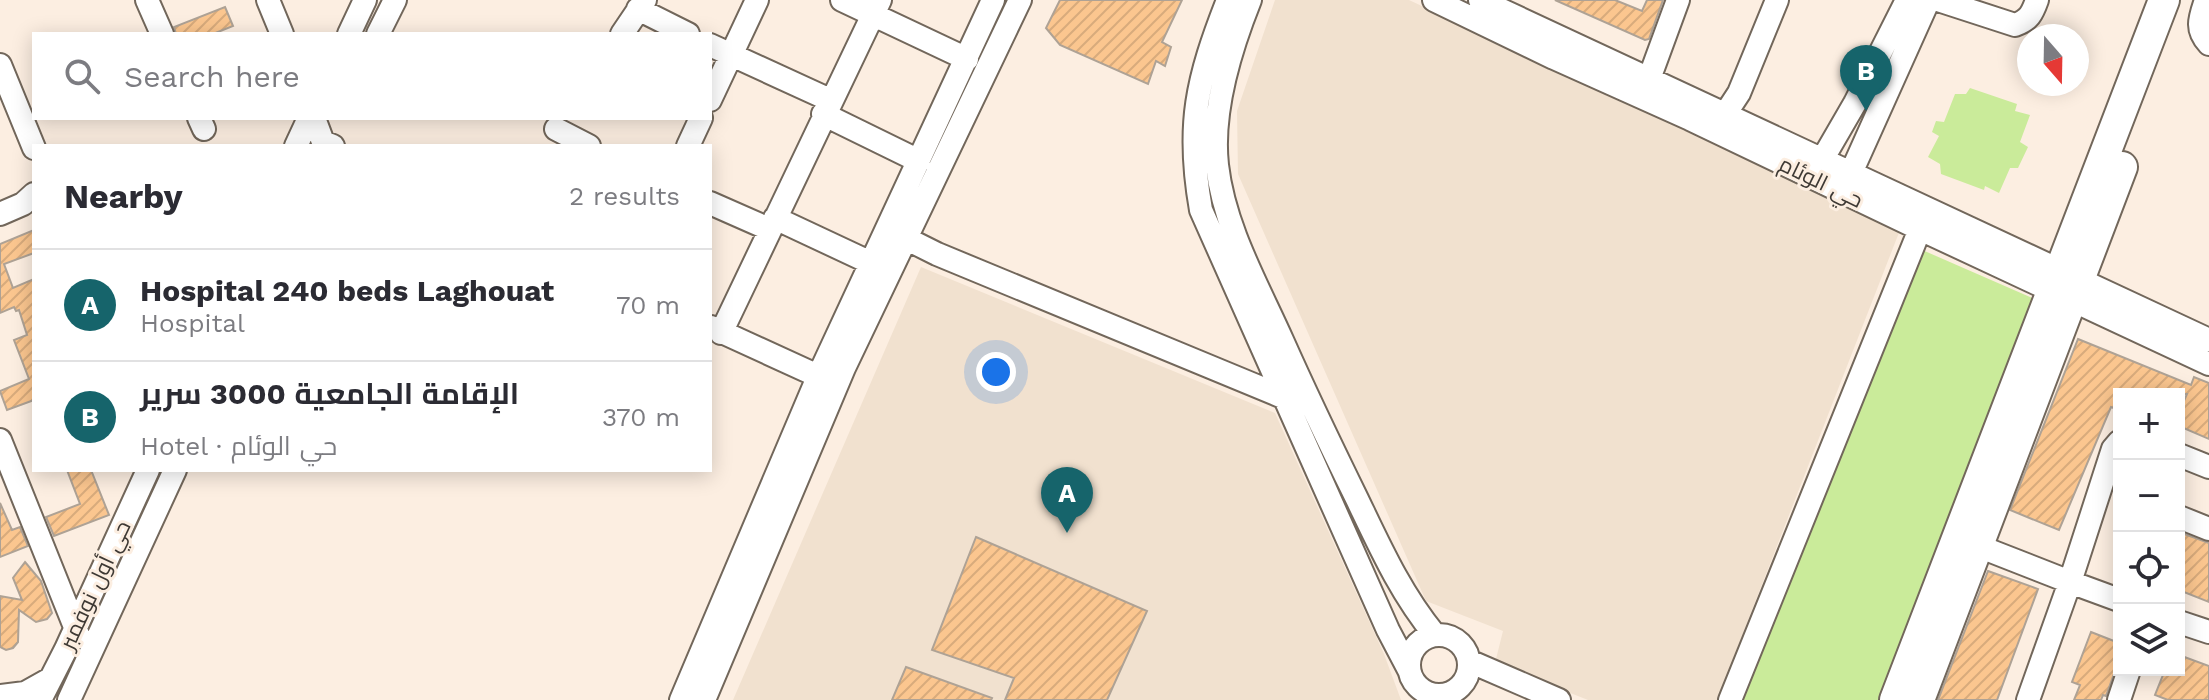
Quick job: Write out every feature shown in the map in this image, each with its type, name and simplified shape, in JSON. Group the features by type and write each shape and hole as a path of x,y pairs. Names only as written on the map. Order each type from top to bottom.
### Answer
{"main road":[{"path":"1919,700 1978,546 2164,0"},
{"path":"1895,700 2184,0"}],"street":[{"path":"268,0 281,32"},
{"path":"350,32 365,0"},
{"path":"379,32 395,0"},
{"path":"712,96 757,0"},
{"path":"842,0 876,7 967,59"},
{"path":"704,700 871,263 993,0"},
{"path":"681,700 828,381 905,238 1020,0"},
{"path":"1228,0 1201,80 1194,123 1194,166 1201,210 1414,686 1434,696 1458,694 1466,680 1469,661 1461,644 1453,638 1435,635 1425,638 1412,651 1414,686"},
{"path":"1250,0 1227,70 1217,125 1217,164 1224,204 1313,410 1388,564 1412,607 1435,635"},
{"name":"حي الوئام","path":"1434,0 1471,5 1720,123 1920,229 2209,340"},
{"path":"1645,88 1678,0"},
{"path":"1720,123 1739,93 1777,0"},
{"path":"1924,1 2015,25 2026,21 2033,13 2037,0"},
{"path":"2206,0 2198,23 2200,35 2209,44"},
{"path":"1822,160 1855,103 1924,1"},
{"path":"1851,173 1924,1"},
{"path":"152,2 161,32"},
{"path":"623,32 642,5 685,32"},
{"path":"828,381 716,330 772,224 876,7"},
{"path":"712,46 827,107 919,161"},
{"path":"0,65 32,144"},
{"path":"297,144 311,120"},
{"path":"313,120 325,144"},
{"path":"326,144 334,120"},
{"path":"689,144 700,120"},
{"name":"حي الوئام","path":"1720,123 1851,173 2209,364"},
{"path":"555,131 584,144"},
{"path":"0,214 23,204 32,196"},
{"path":"712,204 871,263"},
{"path":"1730,700 1920,229"},
{"path":"905,238 1283,397"},
{"path":"0,440 88,656"},
{"path":"2028,700 2070,582 2110,490 2113,449"},
{"path":"2185,457 2209,467"},
{"name":"حي أول نوفمبر","path":"40,700 147,472"},
{"name":"حي أول نوفمبر","path":"69,700 174,472"},
{"path":"2185,519 2209,529"},
{"path":"1978,546 2113,598"},
{"path":"2185,624 2209,632"},
{"path":"1469,661 1559,700"},
{"path":"2119,700 2127,676"},
{"path":"1,698 25,693 51,678"}],"shaded area":[{"path":"1275,0 1409,0 1900,230 1717,700 1588,700 1495,663 1503,631 1426,601 1238,174 1237,111"},
{"path":"921,267 1275,413 1384,654 1401,700 733,700"}],"green space":[{"path":"1970,88 2017,104 2015,111 2030,115 2020,142 2028,147 2018,168 2010,168 1999,193 1941,174 1940,164 1928,157 1939,136 1932,132 1936,121 1944,122 1955,94 1966,94"},
{"path":"1920,249 2044,303 1886,700 1731,700"}],"building":[{"path":"1060,0 1182,0 1162,42 1171,47 1165,66 1156,61 1148,84 1060,45 1046,28"},
{"path":"1555,0 1615,0 1642,11 1647,0 1663,0 1649,39 1645,40"},
{"path":"225,7 233,26 218,32 175,32 174,27"},
{"path":"32,231 32,254 4,264 13,288 32,280 32,401 7,410 0,391 29,379 14,340 27,335 19,310 16,311 14,307 0,313 0,244"},
{"path":"2078,339 2191,385 2194,377 2209,383 2209,439 2185,429 2185,388 2113,388 2113,408 2059,530 2010,510"},
{"path":"68,472 92,472 109,515 54,536 46,517 80,504"},
{"path":"0,503 12,530 20,527 28,546 0,557"},
{"path":"2185,534 2209,543 2209,602 2185,592"},
{"path":"976,537 1147,611 1107,700 1005,700 1014,678 932,650"},
{"path":"25,562 41,581 52,613 47,619 36,622 19,610 18,642 6,650 0,647 0,596 22,600 13,578"},
{"path":"1988,571 2038,589 1997,700 1938,700"},
{"path":"2091,632 2113,641 2113,676 2106,696 2103,695 2101,700 2074,700 2080,685 2072,682"},
{"path":"2185,657 2209,666 2209,700 2168,700 2155,695 2163,676 2185,676"},
{"path":"906,667 992,698 892,700"}],"place":[{"name":"الإقامة الجامعية 3000 سرير","path":"1866,111"},
{"name":"Hospital 240 beds Laghouat","path":"1067,533"}]}
